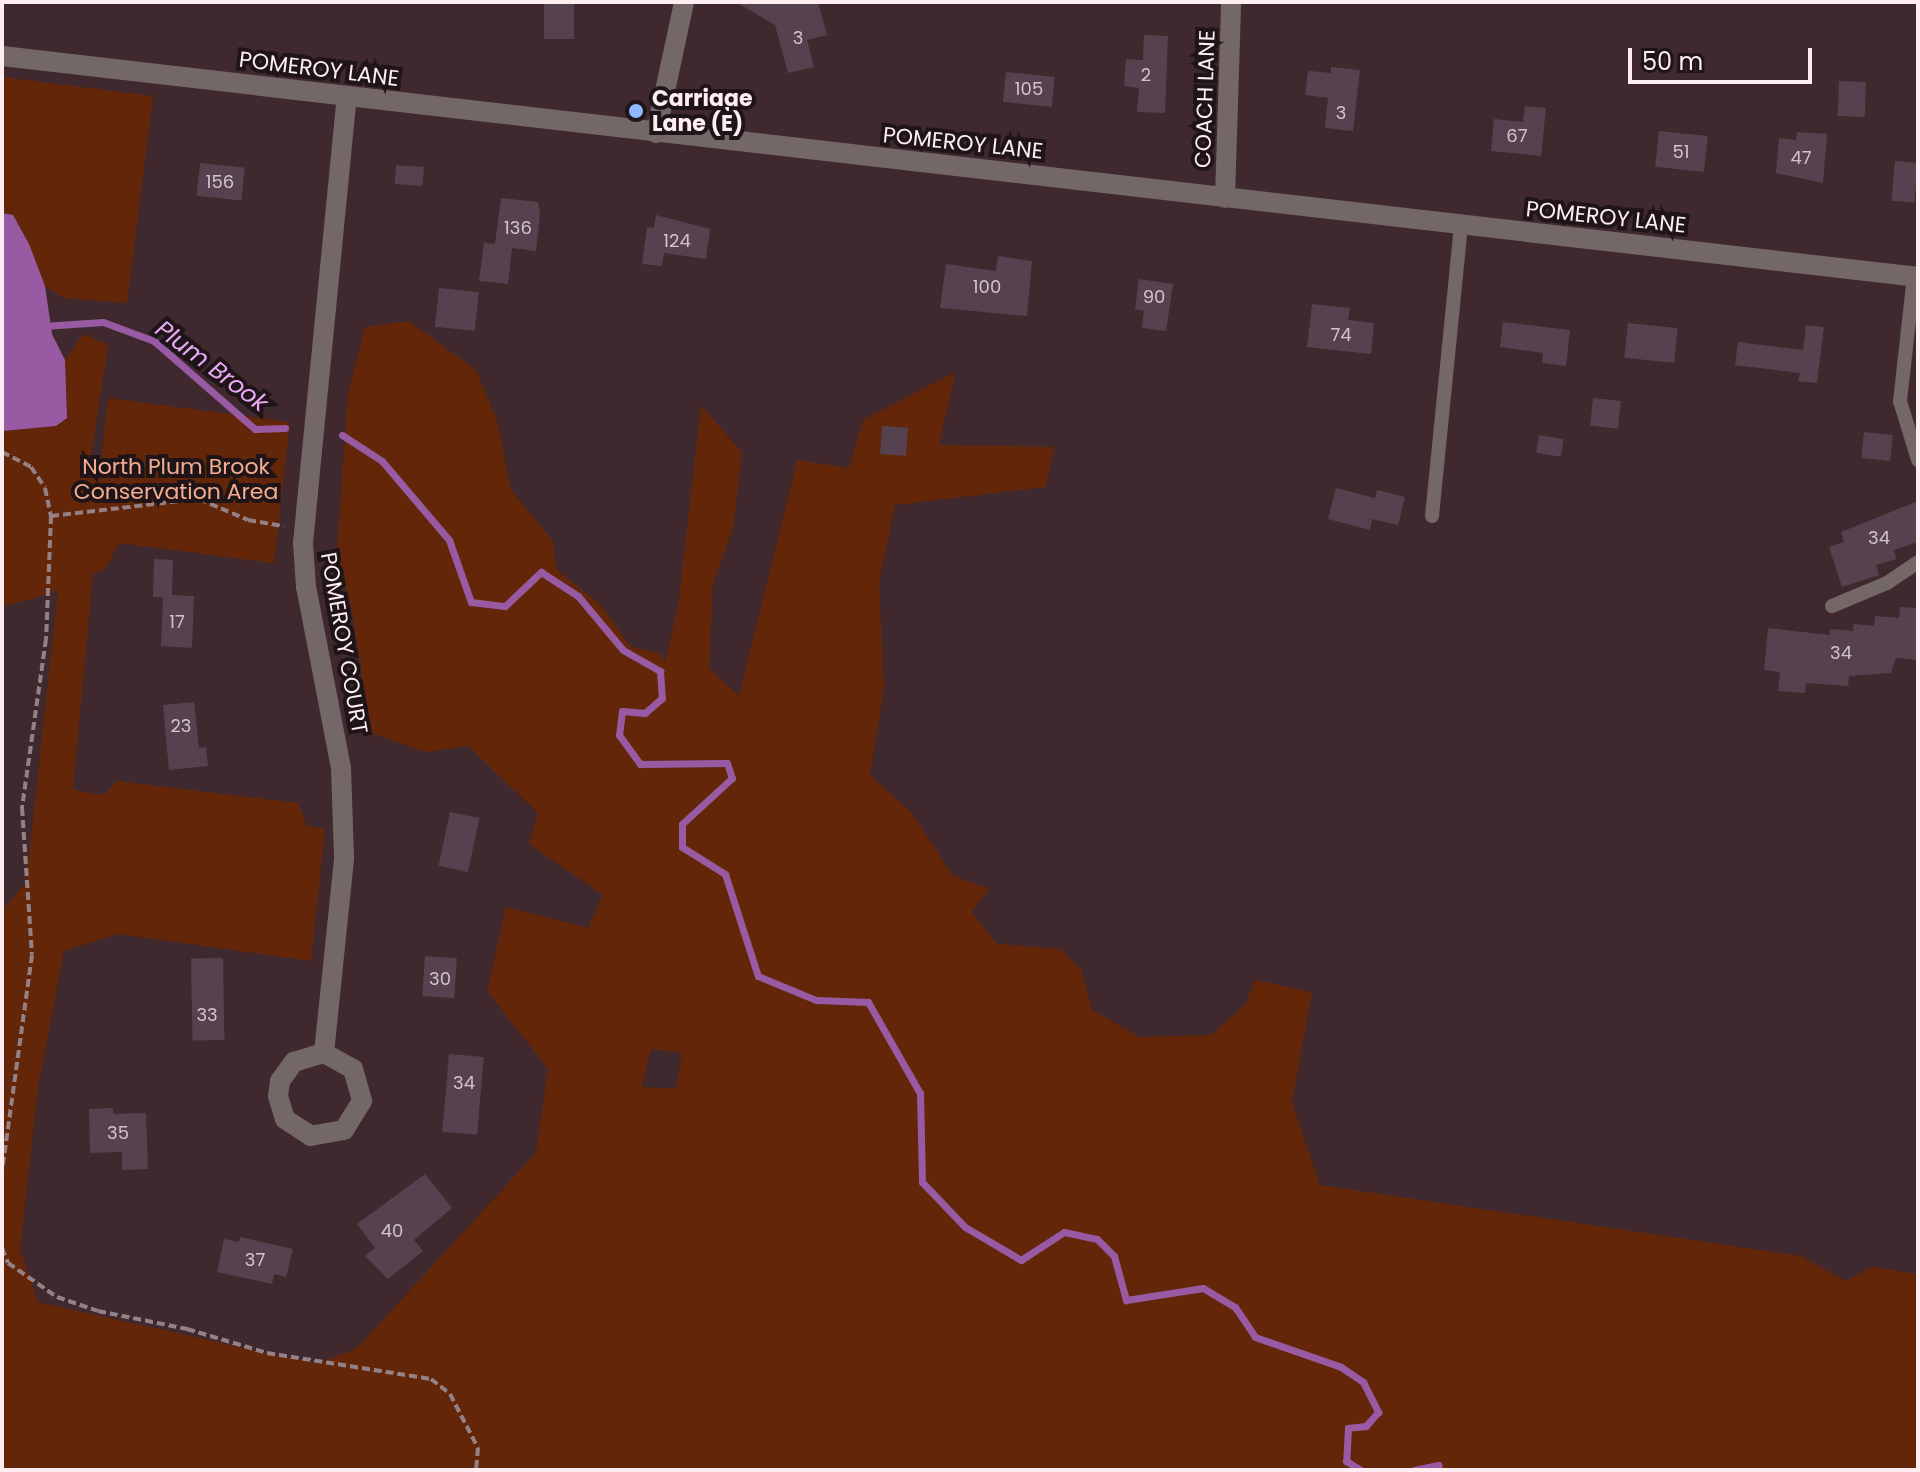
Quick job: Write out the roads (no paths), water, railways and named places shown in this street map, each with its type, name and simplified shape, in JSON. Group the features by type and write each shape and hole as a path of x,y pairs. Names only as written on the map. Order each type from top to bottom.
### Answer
{"street":[{"path":"656,133 684,2"},
{"name":"COACH LANE","path":"1225,198 1231,2"},
{"name":"POMEROY LANE","path":"2,56 1916,277"},
{"name":"POMEROY COURT","path":"324,1053 346,817 306,587 303,529 347,97"},
{"path":"324,1053 353,1069 362,1101 344,1130 311,1136 285,1119 279,1089 294,1062 324,1053"}],"lane":[{"path":"1432,516 1461,225"},
{"path":"1916,277 1900,401 1918,460"},
{"path":"1832,606 1887,583 1918,562"}],"waterway":[{"name":"Plum Brook","path":"43,326 103,322 154,341 255,429 285,428"},
{"name":"Plum Brook","path":"342,435 382,461 449,540 471,602 505,606 541,572 578,596 623,650 660,671 662,698 645,713 622,711 619,735 640,764 727,763 732,778 682,824 682,847 725,874 758,976 816,1000 868,1002 920,1093 922,1182 965,1227 1021,1260 1064,1232 1097,1239 1114,1256 1126,1300 1203,1288 1235,1307 1255,1337 1341,1367 1363,1382 1378,1412 1366,1426 1348,1428 1346,1461 1361,1470"},
{"name":"Plum Brook","path":"1414,1470 1438,1465 1439,1470"}],"place":[{"name":"Carriage Lane (E)","path":"636,111"}],"park label":[{"name":"North Plum Brook Conservation Area","path":"176,478"}]}
